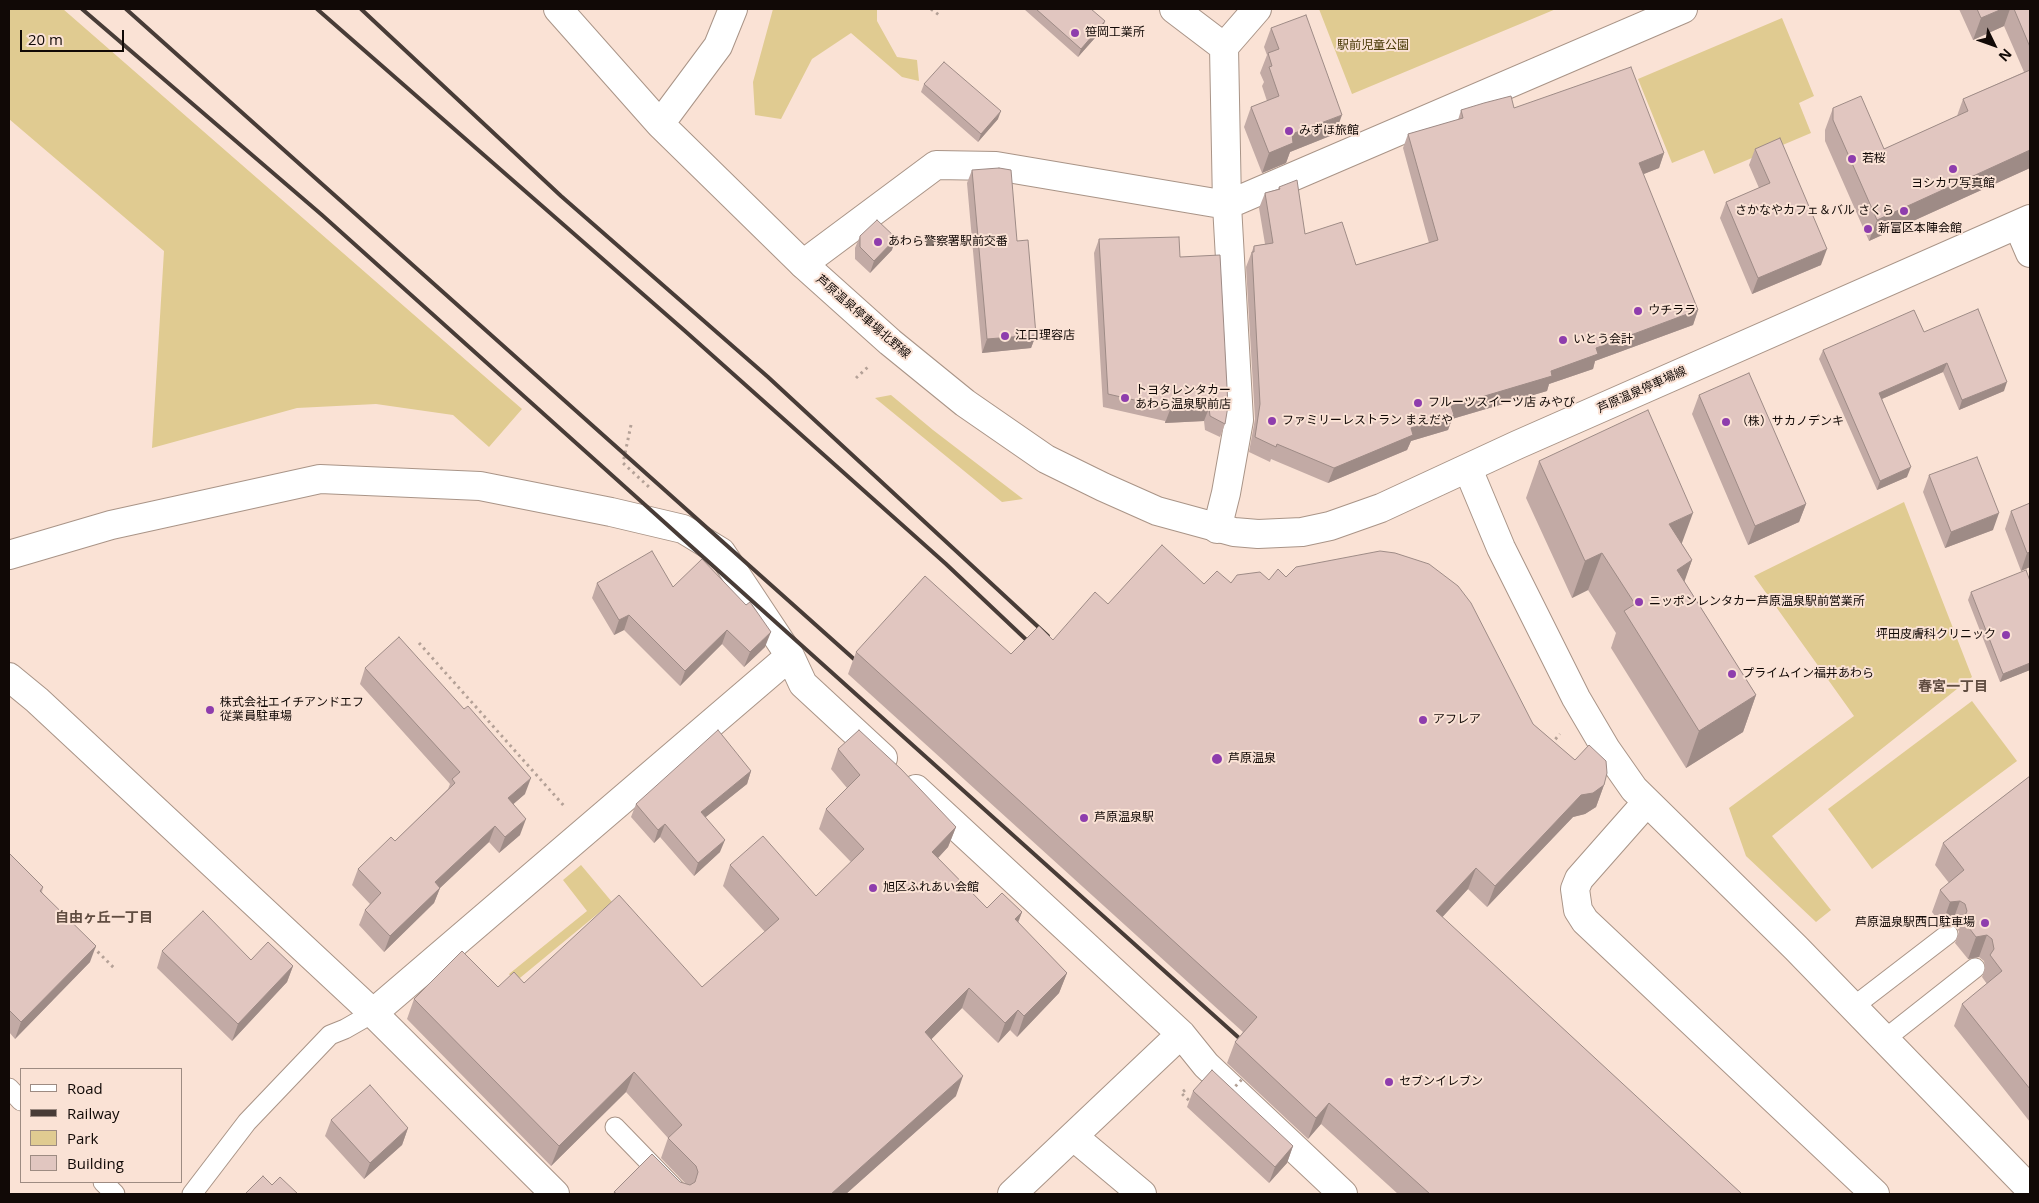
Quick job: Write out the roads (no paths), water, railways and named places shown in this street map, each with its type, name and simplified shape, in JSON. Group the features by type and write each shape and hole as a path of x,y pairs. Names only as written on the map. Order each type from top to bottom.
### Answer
{"street":[{"name":"芦原温泉停車場北野線","path":"558,9 660,124 803,264 890,342 964,403 1046,459 1157,511 1217,529"},
{"path":"660,124 718,46 733,9"},
{"path":"1174,9 1224,47"},
{"path":"1217,529 1226,493 1239,420 1227,205 1224,47 1257,9"},
{"path":"803,264 936,165 996,166 1227,205 1683,9"},
{"path":"2024,222 2030,253"},
{"name":"芦原温泉停車場線","path":"1217,529 1258,534 1302,532 1330,526 1381,508 1526,441 2024,222"},
{"path":"1468,469 1501,548 1576,698 1616,765 1646,802 1796,948 1885,1040 2019,1187"},
{"path":"9,555 111,526 320,479 480,486 682,529 721,552 790,656 803,684 1181,1034 1206,1065 1343,1194"},
{"path":"372,1012 790,656"},
{"path":"9,677 37,700 372,1012 555,1194"},
{"path":"1646,802 1579,879 1575,889 1578,910 1585,921 1875,1194"},
{"path":"1012,1194 1181,1034"},
{"path":"1074,1137 1142,1194"}],"lane":[{"path":"1853,1007 1948,934"},
{"path":"1885,1040 1975,968"},
{"path":"192,1194 247,1122 330,1035 345,1029 372,1012"},
{"path":"9,1088 20,1100"},
{"path":"615,1127 680,1194"},
{"path":"104,1183 115,1194"}],"railway":[{"path":"82,9 322,215 1248,1046"},
{"path":"126,9 864,668"},
{"path":"317,9 685,331 946,564 1036,649"},
{"path":"361,9 561,196 768,377 1048,636"}],"place":[{"name":"笹岡工業所","path":"1075,33"},
{"name":"みずほ旅館","path":"1289,131"},
{"name":"若桜","path":"1852,159"},
{"name":"ヨシカワ写真館","path":"1953,169"},
{"name":"さかなやカフェ＆バル さくら","path":"1904,211"},
{"name":"新富区本陣会館","path":"1868,229"},
{"name":"あわら警察署駅前交番","path":"878,242"},
{"name":"ウチララ","path":"1638,311"},
{"name":"江口理容店","path":"1005,336"},
{"name":"いとう会計","path":"1563,340"},
{"name":"トヨタレンタカー あわら温泉駅前店","path":"1125,398"},
{"name":"フルーツスイーツ店 みやび","path":"1418,403"},
{"name":"ファミリーレストラン まえだや","path":"1272,421"},
{"name":"（株）サカノデンキ","path":"1726,422"},
{"name":"ニッポンレンタカー芦原温泉駅前営業所","path":"1639,602"},
{"name":"坪田皮膚科クリニック","path":"2006,635"},
{"name":"プライムイン福井あわら","path":"1732,674"},
{"name":"株式会社エイチアンドエフ 従業員駐車場","path":"210,710"},
{"name":"アフレア","path":"1423,720"},
{"name":"芦原温泉","path":"1217,759"},
{"name":"芦原温泉駅","path":"1084,818"},
{"name":"旭区ふれあい会館","path":"873,888"},
{"name":"芦原温泉駅西口駐車場","path":"1985,923"},
{"name":"セブンイレブン","path":"1389,1082"}],"district":[{"name":"春宮一丁目","path":"1953,687"},
{"name":"自由ヶ丘一丁目","path":"104,918"}],"park label":[{"name":"駅前児童公園","path":"1373,46"}]}
